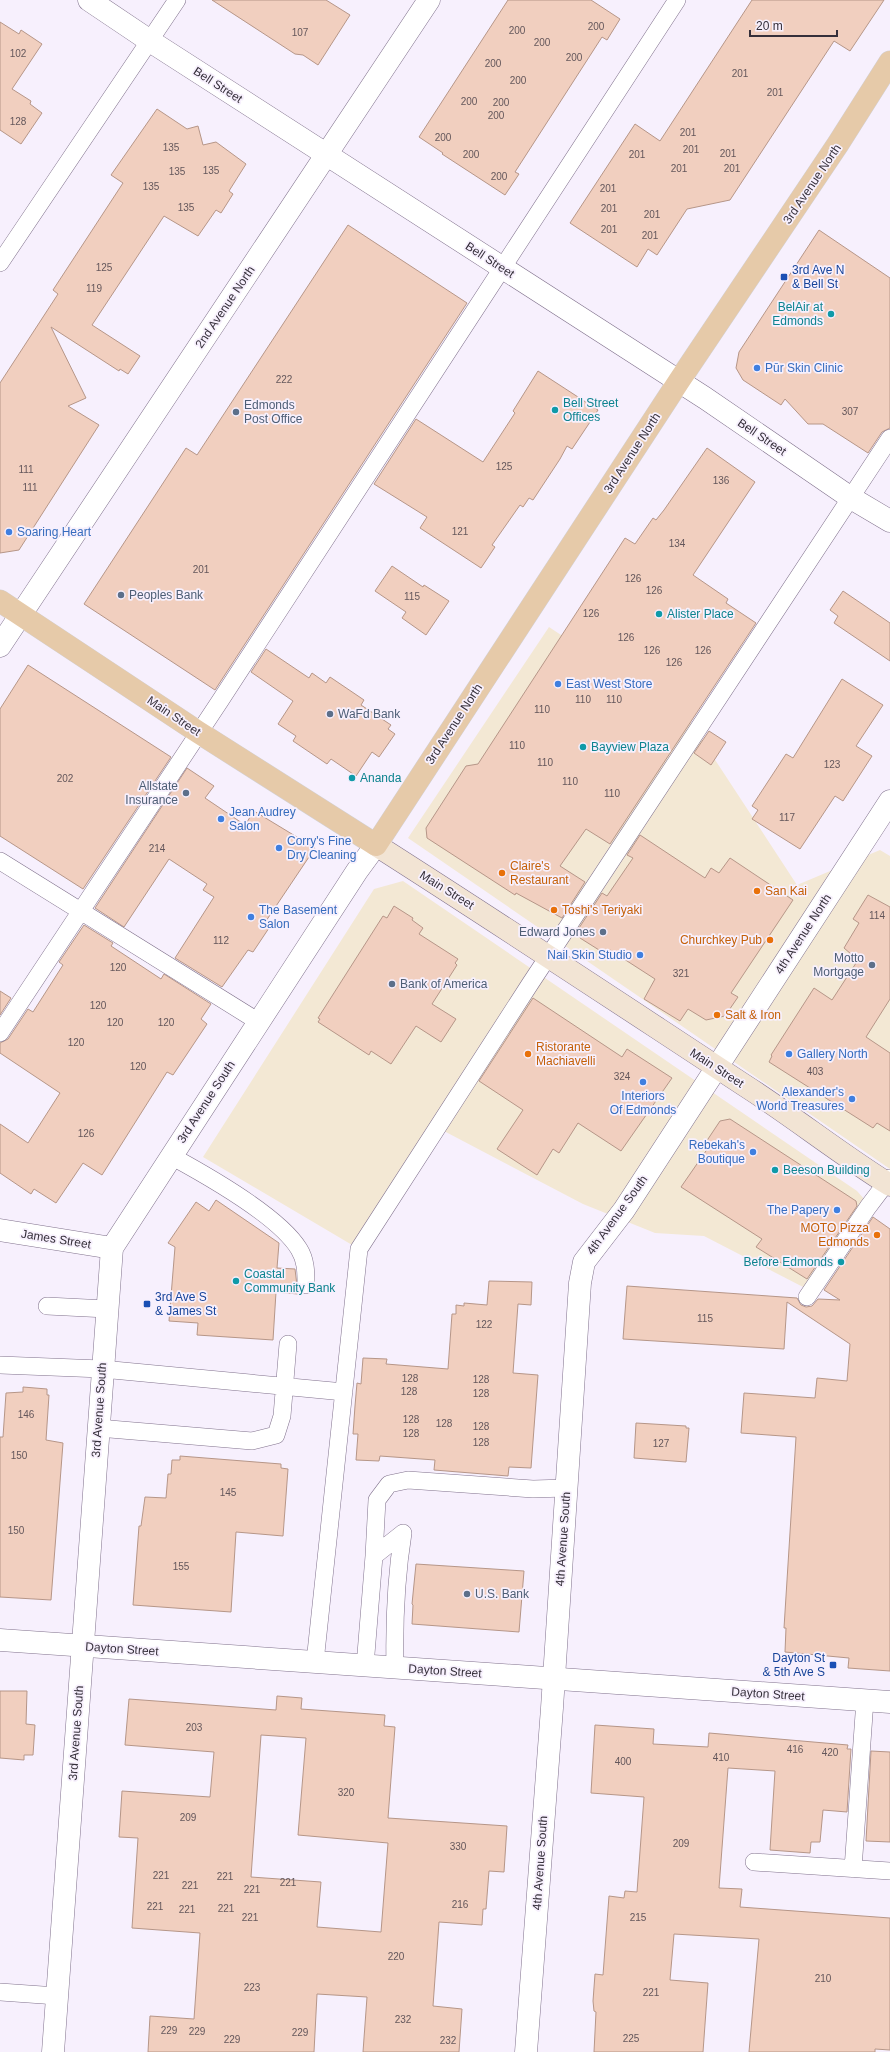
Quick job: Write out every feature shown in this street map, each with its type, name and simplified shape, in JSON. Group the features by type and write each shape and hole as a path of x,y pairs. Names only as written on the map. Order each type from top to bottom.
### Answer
{"main road":[{"name":"3rd Avenue North","path":"376,845 678,382 838,144 890,62"},
{"name":"Main Street","path":"0,601 198,732 493,919 548,958 889,1182"}],"street":[{"name":"Bell Street","path":"90,0 150,41 705,398 851,498 890,521"},
{"name":"2nd Avenue North","path":"0,646 429,0"},
{"name":"4th Avenue North","path":"716,1068 890,801"},
{"name":"3rd Avenue South","path":"53,2052 112,1248 357,871 376,845"},
{"name":"4th Avenue South","path":"526,2052 554,1679 580,1283 584,1262 624,1210 716,1068"},
{"name":"James Street","path":"0,1230 112,1248"},
{"name":"Dayton Street","path":"0,1640 890,1702"}],"lane":[{"path":"0,263 177,0"},
{"path":"0,1033 677,0"},
{"path":"315,1662 359,1249 548,958 890,438"},
{"path":"0,860 259,1022"},
{"path":"172,1156 200,1172 285,1230 300,1250 306,1267 306,1284"},
{"path":"807,1297 868,1207 889,1182"},
{"path":"47,1306 107,1309"},
{"path":"98,1428 252,1441 276,1435 282,1416 288,1344"},
{"path":"0,1365 102,1370 344,1392"},
{"path":"364,1666 374,1556 377,1500 389,1484 408,1480 533,1489 566,1488"},
{"path":"374,1556 403,1533 399,1555 394,1630 395,1668"},
{"path":"853,1869 865,1700"},
{"path":"754,1862 890,1872"},
{"path":"0,1992 57,1996"}],"shaded area":[{"path":"549,627 689,720 797,885 880,850 890,856 890,1169 408,838"},
{"path":"403,881 857,1191 865,1200 805,1288 704,1236 655,1233 583,1204 442,1130 364,1252 203,1157 374,889"}],"building":[{"path":"212,0 326,0 350,15 318,65 303,55 295,54"},
{"path":"508,0 591,0 620,19 607,40 602,37 515,172 519,174 505,195 442,154 443,153 419,137"},
{"path":"752,0 884,0 850,51 834,41 730,200 687,209 657,255 648,249 637,267 570,223 635,124 660,141"},
{"path":"0,22 19,34 21,30 42,44 12,89 31,101 30,104 42,113 21,144 0,130"},
{"path":"157,109 187,129 198,126 203,145 216,142 246,164 229,191 233,194 221,213 216,210 198,236 164,216 92,325 140,356 128,374 120,369 119,371 51,327 86,398 68,406 99,425 19,550 0,553 0,383 58,294 53,290 123,183 111,175"},
{"path":"348,225 467,303 215,690 84,604 186,448 197,455"},
{"name":"BelAir at Edmonds","path":"819,230 890,278 890,428 882,432 868,453 823,424 808,424 785,399 781,405 743,380 736,368 739,352"},
{"path":"538,371 598,410 572,449 567,446 533,500 529,498 523,507 520,505 492,545 495,547 481,568 420,528 427,517 374,484 416,419 483,462 515,413 513,411"},
{"path":"707,448 755,482 693,575 728,599 726,603 756,623 610,844 586,829 560,866 585,882 562,918 516,893 515,895 427,838 426,828 466,766 478,764 625,538 635,544 653,518 656,520 664,510"},
{"path":"392,566 423,587 424,585 449,601 426,635 402,618 406,612 375,591"},
{"path":"843,591 890,623 890,661 834,623 838,616 830,610"},
{"name":"WaFd Bank","path":"266,649 309,678 312,673 326,683 330,677 364,700 361,705 391,725 388,729 395,734 379,757 372,752 356,776 331,759 327,764 293,741 296,736 278,724 293,701 251,672"},
{"path":"28,665 171,757 83,889 0,836 0,709"},
{"path":"842,679 883,705 856,746 872,756 843,801 835,796 800,849 752,819 758,810 752,806 786,754 793,758"},
{"path":"709,731 726,742 711,765 694,753"},
{"path":"187,768 214,786 205,798 245,825 254,811 315,848 266,921 271,925 253,952 248,950 222,987 175,958 214,897 203,890 207,884 169,859 124,927 95,908"},
{"path":"640,835 705,878 711,868 719,873 730,858 793,900 731,993 738,997 725,1016 706,1020 688,1009 680,1021 644,999 655,979 610,950 607,955 580,938 583,931 579,928 602,893 607,896 633,858 627,855"},
{"path":"868,895 890,907 890,999 866,1037 890,1053 890,1131 877,1123 873,1128 769,1062 772,1056 771,1055 814,988 832,1000 858,960 844,948 859,923 853,919"},
{"name":"Bank of America","path":"394,906 413,918 412,920 423,928 419,934 458,959 455,963 457,965 432,1004 456,1019 441,1042 416,1026 391,1064 371,1051 369,1055 318,1022 320,1019 318,1018 383,916 387,918"},
{"path":"84,925 113,943 111,946 161,979 164,974 211,1004 201,1019 207,1024 173,1075 167,1072 102,1175 83,1163 56,1203 34,1189 31,1194 0,1173 0,1124 28,1143 60,1093 0,1053 0,1043 8,1039 28,1009 33,1012 63,965 59,962"},
{"path":"0,991 11,998 0,1015"},
{"path":"533,998 622,1057 627,1049 672,1078 621,1151 578,1123 559,1153 553,1149 537,1175 497,1149 523,1110 479,1081"},
{"path":"730,1119 856,1201 857,1206 807,1279 756,1247 762,1239 681,1187 708,1148 704,1145 720,1121"},
{"name":"Coastal Community Bank","path":"216,1200 279,1243 277,1268 295,1269 298,1294 276,1292 273,1340 197,1335 198,1323 169,1321 175,1247 168,1243 196,1202 209,1211"},
{"path":"873,1217 890,1229 890,1671 848,1668 849,1658 785,1652 786,1628 784,1628 796,1437 741,1433 744,1393 815,1398 817,1378 847,1381 850,1344 787,1302 784,1349 623,1339 627,1286 797,1298 801,1305 806,1307 812,1306 818,1299 840,1300 824,1290"},
{"path":"489,1281 532,1282 531,1305 518,1304 513,1373 538,1375 531,1468 509,1467 508,1476 434,1470 435,1460 380,1456 379,1461 356,1460 358,1434 353,1434 357,1383 361,1384 363,1358 387,1359 386,1364 448,1369 452,1314 456,1314 456,1305 464,1306 464,1303 487,1305"},
{"path":"23,1387 47,1389 47,1395 49,1395 46,1440 63,1443 51,1600 0,1597 0,1437 3,1437 6,1393 23,1392"},
{"path":"636,1423 686,1426 686,1428 689,1428 686,1462 634,1458"},
{"path":"180,1456 281,1464 281,1468 288,1469 283,1536 236,1532 231,1612 133,1605 139,1526 141,1526 145,1497 166,1498 168,1474 171,1474 172,1460 180,1460"},
{"name":"U.S. Bank","path":"416,1564 524,1571 519,1632 412,1624 412,1604"},
{"path":"0,1691 27,1691 26,1724 35,1725 33,1755 24,1755 24,1760 0,1758"},
{"path":"277,1696 302,1698 301,1709 385,1715 384,1726 395,1727 388,1818 507,1826 504,1872 489,1871 486,1909 483,1909 482,1925 439,1922 433,2006 462,2009 459,2052 363,2052 367,1997 317,1994 314,2052 148,2052 150,2016 194,2019 200,1933 132,1928 138,1838 119,1837 122,1791 210,1797 214,1752 125,1745 129,1699 276,1710","holes":["261,1735 306,1738 298,1835 388,1843 381,1932 317,1927 321,1882 251,1877"]},
{"path":"595,1725 654,1729 653,1744 708,1747 709,1733 848,1745 847,1749 851,1749 847,1812 823,1810 820,1842 811,1842 810,1853 770,1850 775,1771 728,1768 719,1888 742,1889 740,1907 890,1918 890,2050 875,2049 875,2052 749,2052 759,1939 674,1934 670,1980 708,1983 703,2052 594,2052 596,2012 594,2011 593,2001 595,1974 603,1975 609,1896 624,1898 625,1891 637,1892 644,1797 591,1793"},
{"path":"871,1751 890,1752 890,1842 866,1841"}],"place":[{"name":"3rd Ave N & Bell St","path":"784,277"},
{"name":"BelAir at Edmonds","path":"831,314"},
{"name":"Pūr Skin Clinic","path":"757,368"},
{"name":"Bell Street Offices","path":"555,410"},
{"name":"Edmonds Post Office","path":"236,412"},
{"name":"Soaring Heart","path":"9,532"},
{"name":"Peoples Bank","path":"121,595"},
{"name":"Alister Place","path":"659,614"},
{"name":"East West Store","path":"558,684"},
{"name":"WaFd Bank","path":"330,714"},
{"name":"Bayview Plaza","path":"583,747"},
{"name":"Ananda","path":"352,778"},
{"name":"Allstate Insurance","path":"186,793"},
{"name":"Jean Audrey Salon","path":"221,819"},
{"name":"Corry's Fine Dry Cleaning","path":"279,848"},
{"name":"Claire's Restaurant","path":"502,873"},
{"name":"San Kai","path":"757,891"},
{"name":"Toshi's Teriyaki","path":"554,910"},
{"name":"The Basement Salon","path":"251,917"},
{"name":"Edward Jones","path":"603,932"},
{"name":"Churchkey Pub","path":"770,940"},
{"name":"Nail Skin Studio","path":"640,955"},
{"name":"Motto Mortgage","path":"872,965"},
{"name":"Bank of America","path":"392,984"},
{"name":"Salt & Iron","path":"717,1015"},
{"name":"Ristorante Machiavelli","path":"528,1054"},
{"name":"Gallery North","path":"789,1054"},
{"name":"Interiors Of Edmonds","path":"643,1082"},
{"name":"Alexander's World Treasures","path":"852,1099"},
{"name":"Rebekah's Boutique","path":"753,1152"},
{"name":"Beeson Building","path":"775,1170"},
{"name":"The Papery","path":"837,1210"},
{"name":"MOTO Pizza Edmonds","path":"877,1235"},
{"name":"Before Edmonds","path":"841,1262"},
{"name":"Coastal Community Bank","path":"236,1281"},
{"name":"3rd Ave S & James St","path":"147,1304"},
{"name":"U.S. Bank","path":"467,1594"},
{"name":"Dayton St & 5th Ave S","path":"833,1665"}]}
